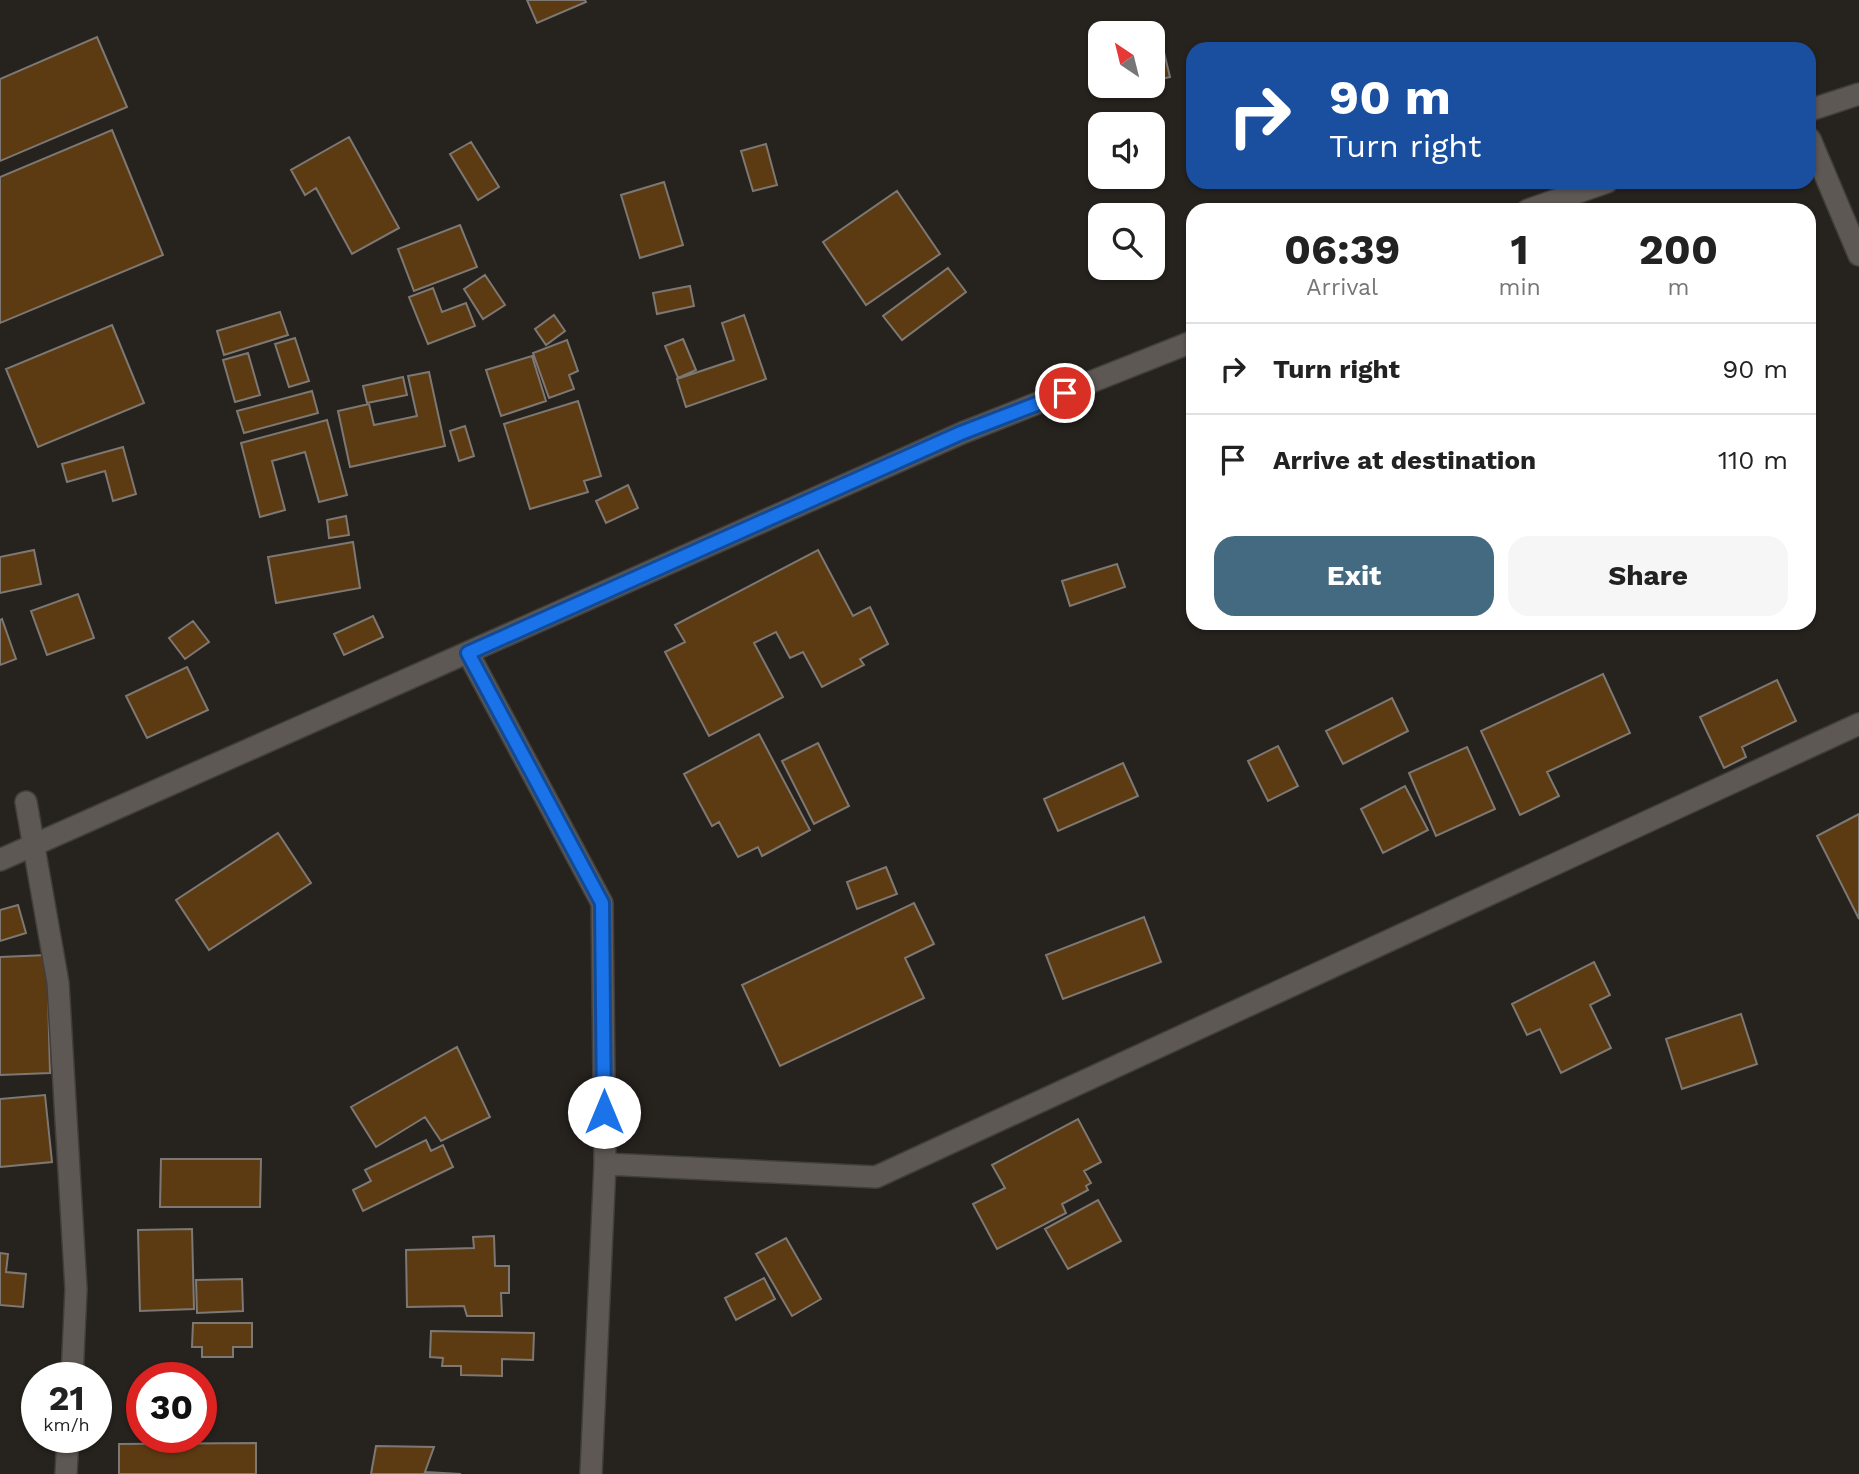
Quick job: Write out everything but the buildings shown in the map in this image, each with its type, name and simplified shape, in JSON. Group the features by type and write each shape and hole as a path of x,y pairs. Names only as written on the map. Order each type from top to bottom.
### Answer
{"street":[{"path":"1816,108 1859,94"},
{"path":"1816,153 1859,255"},
{"path":"1548,203 1587,189"},
{"path":"0,860 961,433 1186,344"},
{"path":"468,653 602,903 605,1164 591,1474"},
{"path":"605,1164 876,1177 1859,724"},
{"path":"26,802 58,983 76,1289 73,1362"},
{"path":"66,1474 67,1453"}],"route":[{"path":"604,1112 602,903 468,653 961,433 1065,393"}]}
